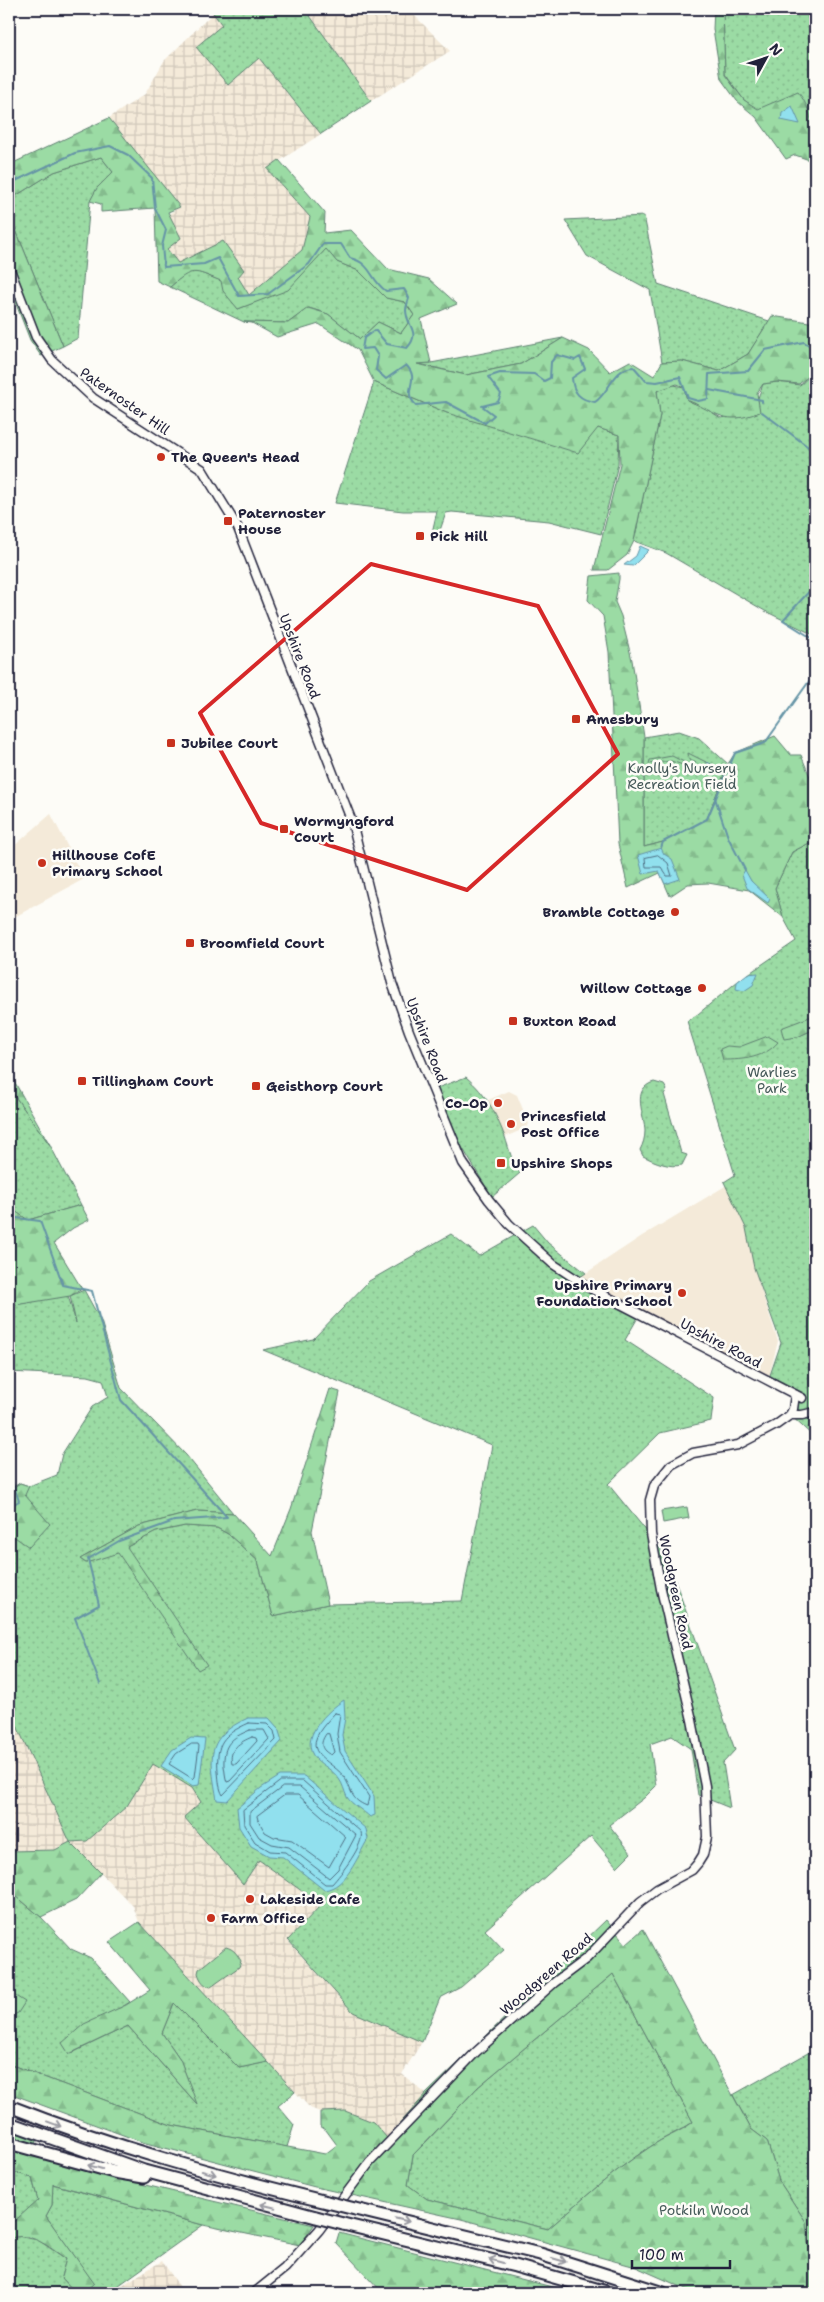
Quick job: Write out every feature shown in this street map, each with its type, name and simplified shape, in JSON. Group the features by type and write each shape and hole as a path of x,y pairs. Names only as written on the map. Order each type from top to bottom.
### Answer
{"highway":[{"path":"9,2106 135,2152 219,2176 531,2252 663,2293"},
{"path":"9,2124 101,2157 178,2181 515,2266 610,2293"},
{"path":"9,2143 114,2172 178,2181"}],"street":[{"name":"Paternoster Hill","path":"9,267 36,337 52,360 78,386 202,469 238,528"},
{"name":"Upshire Road","path":"238,528 352,822 392,983 409,1031 463,1163 489,1200 509,1224 553,1264 588,1287 798,1396 790,1415"},
{"name":"Woodgreen Road","path":"254,2293 285,2268 319,2230 370,2162 476,2052 555,1982 587,1958 640,1902 657,1888 692,1870 698,1863 703,1855 707,1837 706,1794 692,1720 661,1589 651,1534 650,1500 654,1486 664,1472 682,1458 693,1453 738,1445 776,1425 790,1415 815,1412"}],"highlighted area":[{"path":"371,564 538,606 618,754 467,890 261,823 200,713"}],"shaded area":[{"path":"305,9 408,9 450,51 371,101"},
{"path":"213,13 222,25 227,85 259,58 321,134 267,169 310,217 302,250 249,295 238,277 178,263 166,249 169,214 179,207 109,118 145,94 164,61"},
{"name":"Hillhouse CofE Primary School","path":"51,814 84,879 9,920 9,843 13,847"},
{"name":"Upshire Shops","path":"509,1091 517,1095 529,1124 526,1128 505,1137 488,1100"},
{"name":"Upshire Primary Foundation School","path":"727,1185 746,1228 754,1268 778,1341 768,1381 577,1279 642,1236"},
{"path":"12,1715 70,1842 55,1850 9,1851 9,1717"},
{"path":"153,1764 192,1788 201,1802 184,1817 243,1884 259,1860 321,1905 288,1941 353,2012 422,2042 402,2074 426,2094 387,2139 345,2111 320,2112 310,2108 139,1922 133,1906 70,1842 127,1806"},
{"path":"162,2261 184,2293 109,2293"}],"green space":[{"path":"218,9 305,9 371,101 321,134 259,58 228,85 196,47 222,25 213,13"},
{"path":"714,9 723,9 725,75 744,100 758,109 798,92 810,117 814,135 815,162 795,155 786,159 756,117 737,101 721,79 713,29"},
{"path":"723,9 815,9 815,151 744,100 725,74"},
{"path":"109,118 180,207 168,212 181,238 167,249 178,263 223,241 244,270 238,277 249,295 302,250 310,217 267,169 279,160 325,213 324,233 351,230 388,269 429,279 457,304 421,319 431,363 417,364 466,375 521,364 563,338 589,350 610,372 630,361 654,376 662,362 682,361 719,371 748,354 772,316 815,323 815,371 799,384 777,382 763,384 757,393 760,412 738,418 722,416 687,400 684,387 677,384 657,391 660,415 634,541 627,555 608,570 594,570 620,464 619,435 598,428 578,453 447,413 374,382 358,350 319,324 277,337 252,323 244,322 288,323 308,308 328,314 360,339 378,322 401,333 414,315 405,302 386,298 359,271 337,262 326,249 288,290 238,309 223,291 221,281 204,274 189,273 170,287 157,281 155,208 101,212 101,204 90,201 97,188 113,172 101,157 54,172 9,200 9,165"},
{"path":"101,157 113,172 99,186 90,201 78,338 63,346 9,213 9,200 54,172"},
{"path":"9,213 63,346 41,356 30,340 9,286"},
{"path":"644,216 658,284 769,321 748,354 719,371 682,361 662,362 650,290 587,256 565,220"},
{"path":"326,248 337,262 359,271 386,298 405,302 414,315 401,333 378,322 360,339 328,314 309,308 288,323 244,322 170,287 187,272 198,272 222,281 238,309 288,289"},
{"path":"563,338 521,364 466,375 415,363 431,363"},
{"path":"815,371 815,638 810,633 765,611 666,553 634,541 660,415 657,391 674,385 684,387 687,400 721,418 759,412 758,398 763,384 777,382 800,385"},
{"path":"374,382 447,413 598,428 619,435 618,464 601,534 549,521 452,512 446,513 438,536 431,537 437,511 403,511 335,503"},
{"path":"619,573 615,602 621,616 632,660 644,737 644,847 663,842 707,819 728,764 735,753 775,736 791,755 801,755 815,789 815,840 792,852 775,888 783,917 749,890 708,883 688,884 670,896 660,873 628,888 618,844 609,652 603,616 588,600 591,576"},
{"name":"Knolly's Nursery Recreation Field","path":"679,731 699,738 728,764 707,819 663,842 644,847 644,737"},
{"path":"688,753 720,769 720,772 689,760"},
{"path":"672,756 686,763 686,766 671,761 649,764 650,760"},
{"name":"Warlies Park","path":"815,840 815,1015 781,1029 797,1037 815,1029 815,1438 790,1415 795,1395 768,1381 781,1343 754,1268 746,1228 724,1182 735,1175 687,1021 738,981 796,941 783,917 775,888 792,852"},
{"path":"815,1015 815,1029 797,1037 784,1039 781,1028"},
{"path":"768,1036 778,1042 767,1052 746,1059 723,1060 720,1049 727,1046 739,1047"},
{"path":"9,1072 50,1145 9,1088"},
{"path":"466,1077 480,1090 494,1112 520,1173 492,1197 462,1147 432,1090"},
{"path":"654,1082 664,1085 667,1090 664,1094 681,1153 687,1155 682,1165 672,1166 657,1162 643,1156 640,1150 644,1141 645,1131 640,1103 642,1090"},
{"path":"9,1088 50,1145 81,1205 28,1220 9,1207"},
{"path":"81,1205 89,1220 73,1228 54,1243 82,1289 70,1296 9,1306 9,1207 28,1220"},
{"path":"533,1225 548,1243 586,1273 577,1279 640,1314 625,1340 714,1398 711,1421 660,1433 608,1484 666,1555 735,1750 723,1763 730,1808 698,1795 691,1749 672,1736 650,1744 656,1786 644,1798 609,1825 631,1853 617,1867 591,1836 485,1930 504,1950 461,1987 440,1998 422,2042 353,2012 288,1940 321,1905 259,1860 243,1884 184,1817 201,1802 192,1788 153,1764 127,1806 87,1841 70,1842 12,1715 9,1717 9,1490 20,1483 29,1486 57,1475 62,1454 92,1407 108,1397 103,1380 88,1376 9,1372 9,1306 68,1295 76,1323 70,1296 84,1290 101,1321 121,1388 186,1455 233,1513 197,1511 139,1526 80,1559 86,1563 126,1547 156,1532 185,1526 217,1528 228,1534 258,1561 273,1616 328,1604 462,1601 492,1445 263,1350 313,1339 369,1281 451,1234 479,1256"},
{"path":"330,1389 340,1392 312,1531 328,1604 273,1616 258,1561 228,1534 217,1528 185,1526 156,1532 127,1547 207,1665 198,1670 118,1553 86,1563 80,1559 139,1526 197,1511 233,1513 272,1556 291,1509"},
{"path":"20,1483 29,1486 25,1495 50,1524 29,1547 9,1533 9,1490"},
{"path":"687,1507 689,1518 663,1523 661,1511"},
{"path":"70,1842 101,1873 76,1900 41,1917 9,1890 9,1851 55,1850"},
{"path":"9,1890 41,1917 71,1949 91,1958 130,2002 64,2043 70,2054 128,2026 196,2103 180,2059 162,2033 174,2003 239,2068 268,2062 295,2092 278,2106 294,2125 287,2147 171,2125 9,2064"},
{"name":"Potkiln Wood","path":"606,1920 626,1944 643,1929 751,2129 767,2141 779,2181 806,2222 808,2244 815,2256 811,2269 815,2279 815,2293 695,2293 636,2267 461,2219 315,2187 142,2142 9,2093 9,2064 171,2125 325,2154 337,2145 326,2130 320,2126 320,2112 345,2111 373,2122 387,2138 426,2094","holes":["613,1974 693,2122 636,2156 548,2229 427,2199 408,2185 413,2155 478,2087"]},
{"path":"139,1922 268,2062 239,2068 174,2003 162,2033 180,2059 197,2104 128,2026 69,2054 62,2043 84,2024 126,2005 150,1990 109,1942"},
{"path":"226,1947 233,1950 238,1956 241,1961 239,1967 211,1987 206,1985 200,1978 199,1969"},
{"path":"613,1974 693,2122 636,2156 548,2229 427,2199 408,2185 413,2155 478,2087"},
{"path":"9,1992 25,2002 18,2013 9,2017"},
{"path":"815,2049 815,2256 808,2244 806,2222 779,2181 767,2141 751,2129 733,2095"},
{"path":"9,2130 37,2141 36,2147 9,2139"},
{"path":"9,2150 124,2180 314,2225 300,2245 203,2225 53,2184 52,2205 46,2216 94,2283 83,2293 76,2293 61,2277 66,2259 32,2238 17,2237 9,2239 9,2226 38,2200 32,2178 9,2170"},
{"path":"9,2170 32,2178 38,2201 9,2226"},
{"path":"52,2184 203,2225 108,2293 83,2293 93,2283 46,2216 52,2205"},
{"path":"339,2233 576,2293 383,2293 336,2243"},
{"path":"17,2236 38,2240 66,2259 61,2277 76,2293 9,2293 9,2239"}],"water":[{"path":"792,106 800,124 781,120 782,113"},
{"path":"640,546 649,550 633,566 624,565 636,556"},
{"path":"661,848 664,854 672,859 680,879 665,884 659,871 643,874 638,855"},
{"path":"745,870 751,881 770,899 768,903 747,888 742,875"},
{"path":"758,973 753,985 744,991 736,989 737,982 747,974"},
{"path":"344,1700 345,1718 342,1735 345,1751 374,1796 375,1815 370,1817 349,1800 337,1776 316,1759 311,1751 312,1734 317,1726 330,1711"},
{"path":"248,1718 269,1718 278,1728 282,1741 227,1801 217,1800 212,1761 213,1751 224,1733"},
{"path":"191,1738 205,1739 199,1785 193,1786 161,1766 172,1750"},
{"path":"280,1776 304,1776 366,1829 368,1839 355,1862 345,1877 332,1888 324,1890 283,1857 269,1856 251,1846 239,1827 237,1808 261,1788"}],"waterway":[{"path":"9,184 75,153 110,146 128,155 152,178 155,208 166,230 162,246 164,267 204,264 218,258 239,296 268,294 309,264 323,244 341,244 350,258 363,264 386,291 404,289 409,298 406,310 413,338 407,348 387,344 375,330 364,338 362,349 373,348 378,356 376,370 386,379 406,365 412,376 410,395 416,405 446,402 485,423 494,415 482,406 498,402 501,394 488,377 500,373 534,374 544,381 550,378 551,362 557,355 575,360 580,357 585,369 572,378 576,392 585,400 595,402 621,371 634,367 646,381 657,382 680,377 688,398 698,401 708,399 709,374 748,371 765,350 804,342 815,349"},
{"path":"709,390 762,400 762,402"},
{"path":"762,412 815,452"},
{"path":"815,585 783,620 815,640"},
{"path":"708,763 726,774 735,753 765,743 815,673"},
{"path":"661,848 663,842 707,819 726,774"},
{"path":"715,798 728,837 745,870"},
{"path":"9,1217 40,1221 63,1285 92,1291 121,1400 227,1517 174,1521 119,1541 88,1559 99,1605 75,1618 100,1684"},
{"path":"9,1473 19,1501 9,1507"}],"place":[{"name":"The Queen's Head","path":"161,457"},
{"name":"Paternoster House","path":"228,521"},
{"name":"Pick Hill","path":"420,536"},
{"name":"Amesbury","path":"576,719"},
{"name":"Jubilee Court","path":"171,743"},
{"name":"Wormyngford Court","path":"284,829"},
{"name":"Hillhouse CofE Primary School","path":"42,863"},
{"name":"Bramble Cottage","path":"675,912"},
{"name":"Broomfield Court","path":"190,943"},
{"name":"Willow Cottage","path":"702,988"},
{"name":"Buxton Road","path":"513,1021"},
{"name":"Tillingham Court","path":"82,1081"},
{"name":"Geisthorp Court","path":"256,1086"},
{"name":"Co-Op","path":"498,1103"},
{"name":"Princesfield Post Office","path":"511,1124"},
{"name":"Upshire Shops","path":"501,1163"},
{"name":"Upshire Primary Foundation School","path":"682,1293"},
{"name":"Lakeside Cafe","path":"250,1899"},
{"name":"Farm Office","path":"211,1918"}]}
